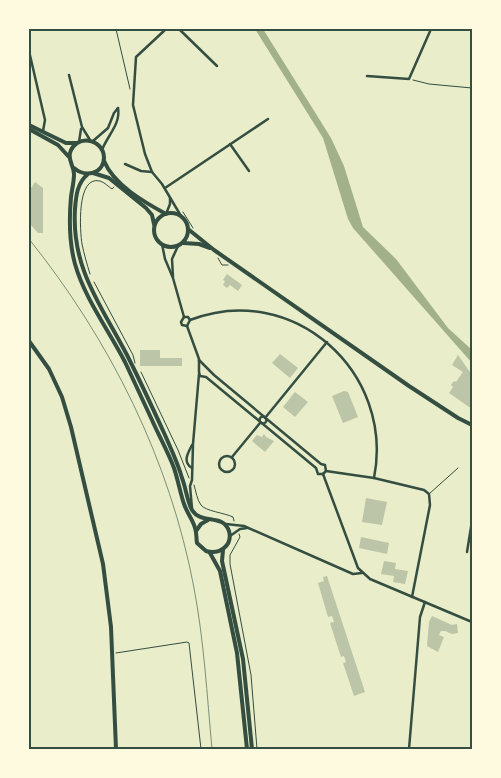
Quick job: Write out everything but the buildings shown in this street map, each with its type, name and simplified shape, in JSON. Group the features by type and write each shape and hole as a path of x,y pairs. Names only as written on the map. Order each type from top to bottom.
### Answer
{"main road":[{"path":"29,125 66,143 92,141 102,150 108,169 119,181 151,206 166,214"},
{"path":"29,129 58,145 70,157 74,168 70,222 71,245 77,271 86,293 125,362 169,457 185,508 196,531 197,543 202,549 210,552 222,550"},
{"path":"70,157 71,150 78,142"},
{"path":"74,168 80,173 93,173 100,168 104,160"},
{"path":"93,173 109,178 146,208 152,215 155,235 162,244 167,247 180,244 199,244 214,250"},
{"path":"88,174 82,180 78,189 75,213 77,248 92,293 132,364 165,434 196,516 208,520 217,520 225,524 229,530 230,537 222,550 222,561 243,659 252,749"},
{"path":"155,226 159,219 166,214 171,213 180,216 186,222 188,229 187,237 180,244"},
{"path":"188,229 214,250 410,386 458,418 472,425"},
{"path":"29,341 49,369 62,397 70,423 102,564 112,628 116,749"},
{"path":"196,531 201,524 208,520"},
{"path":"210,552 220,571 234,637 242,689 247,749"}],"street":[{"path":"166,29 136,57 133,99 145,154 152,172 165,188 180,216"},
{"path":"179,29 217,66"},
{"path":"367,76 410,80 431,29"},
{"path":"29,51 44,120 43,131"},
{"path":"69,75 82,127 86,136 92,141 108,128 118,108 117,123 102,150"},
{"path":"165,188 268,119"},
{"path":"78,142 82,127"},
{"path":"230,144 249,171"},
{"path":"125,164 152,172"},
{"path":"166,214 170,204 170,196"},
{"path":"162,244 164,259 173,278 184,317"},
{"path":"173,278 172,259 180,244"},
{"path":"184,317 188,317 190,320 220,312 252,310 293,321 320,336 349,365 360,383 371,408 376,433 374,478"},
{"path":"184,317 180,322 187,326 199,359 200,368 190,488 192,509"},
{"path":"187,326 190,320"},
{"path":"232,457 260,423 266,422 265,418 327,342"},
{"path":"199,359 210,372 326,467 326,471"},
{"path":"200,368 206,366"},
{"path":"198,386 210,372"},
{"path":"199,374 316,468 318,474 323,474"},
{"path":"193,444 186,457 187,463 193,469"},
{"path":"227,455 232,457 235,462 233,469 230,472 222,471 219,465 220,458 227,455"},
{"path":"316,468 321,464"},
{"path":"326,471 374,478 424,490 429,494 430,505 412,597"},
{"path":"323,474 326,471"},
{"path":"323,474 358,568 362,573 370,579 472,622"},
{"path":"467,552 472,521"},
{"path":"225,524 235,524 251,528 354,574 362,573"},
{"path":"230,537 243,528 251,528"},
{"path":"409,749 420,616 425,602"}],"lane":[{"path":"429,494 458,468"}],"path":[{"path":"116,29 131,90"},
{"path":"410,80 429,84 472,88"},
{"path":"90,275 82,238 81,216 83,197 91,182 100,181 112,189 115,186"},
{"path":"94,283 133,355 136,368"},
{"path":"139,371 143,374 202,506 207,510 220,512 232,517 235,524"},
{"path":"232,573 230,554 240,537 237,531"},
{"path":"113,654 189,643 201,749"}],"shaded area":[{"path":"255,29 263,29 331,138 344,166 363,227 396,259 448,328 472,350 472,363 353,228 348,219 323,138"}],"railway":[{"path":"29,239 86,318 133,403 153,448 183,540 194,588 205,668 212,749"}]}
